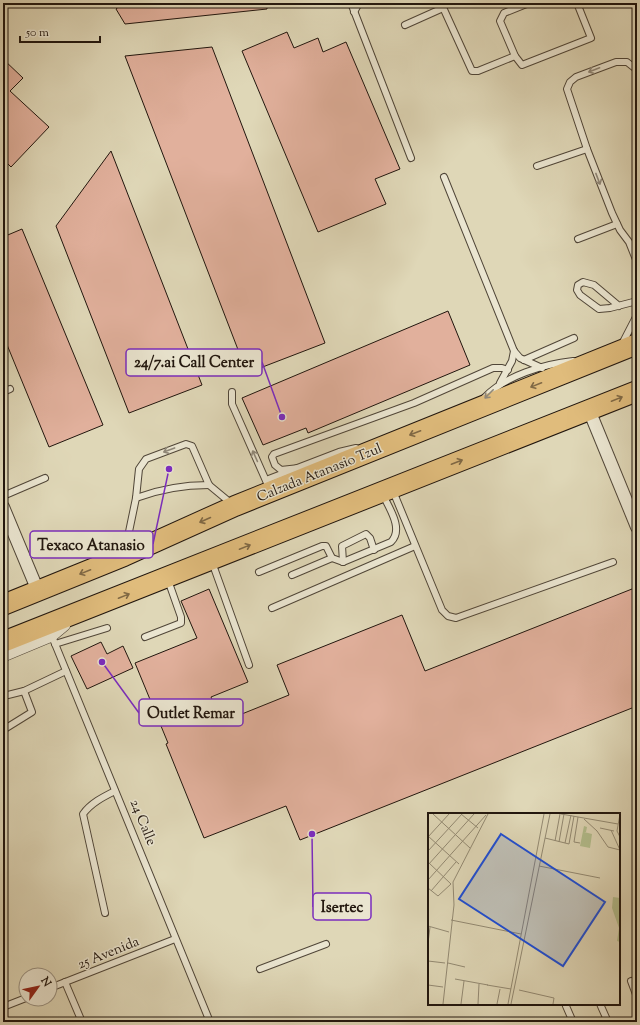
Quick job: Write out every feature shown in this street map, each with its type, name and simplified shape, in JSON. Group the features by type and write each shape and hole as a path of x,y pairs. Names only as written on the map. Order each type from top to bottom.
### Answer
{"main road":[{"name":"Calzada Atanasio Tzul","path":"3,605 124,556 235,506 268,486 378,448 637,344"},
{"path":"3,642 75,615 637,391"}],"street":[{"path":"589,410 637,527"},
{"path":"3,507 38,591"},
{"path":"3,654 53,639 75,615"}],"lane":[{"path":"351,3 411,158"},
{"path":"354,12 359,3"},
{"path":"529,3 504,13 500,21 515,56 522,65 526,65 588,41 590,35 577,3"},
{"path":"405,25 442,5 472,71 478,71 515,56"},
{"path":"637,70 627,62 616,62 576,77 570,82 568,93 586,149 617,224 635,253 637,262"},
{"path":"537,166 586,149"},
{"path":"444,177 514,351 524,360 542,368"},
{"path":"578,239 617,224"},
{"path":"619,306 594,285 583,282 578,285 577,290 580,295 599,309 610,308 619,306 637,301"},
{"path":"617,352 628,335 637,315"},
{"path":"524,360 574,338"},
{"path":"474,410 500,383 508,370 514,351"},
{"path":"500,383 542,368 572,361 590,363"},
{"path":"298,468 281,470 275,465 272,457 274,454 414,403 493,368 508,370"},
{"path":"3,392 10,389"},
{"path":"232,392 232,404 268,486 298,468 353,448 378,448"},
{"path":"124,556 136,498 139,469 146,458 186,444 192,446 209,485 235,506"},
{"path":"3,496 45,478"},
{"path":"136,498 156,491 187,485 209,485"},
{"path":"387,490 415,546 442,610 448,616 456,618 612,562"},
{"path":"292,575 332,558 343,562 391,542 395,535 396,525 387,490"},
{"path":"343,562 342,546 366,534 370,538 374,550"},
{"path":"259,572 322,546 326,546 332,558"},
{"path":"272,608 415,546"},
{"path":"211,561 249,664"},
{"path":"145,637 180,623 181,617 167,578"},
{"path":"53,639 107,628"},
{"name":"24 Calle","path":"53,639 210,1022"},
{"path":"3,693 8,696 24,691 66,671"},
{"path":"3,730 32,712 24,691"},
{"path":"105,913 83,814 87,808 99,799 115,792"},
{"name":"25 Avenida","path":"58,985 175,939"},
{"path":"260,969 326,944"},
{"path":"631,981 637,997"},
{"path":"66,982 82,1022"},
{"path":"3,1007 18,1001"},
{"path":"600,1005 608,1022"},
{"path":"566,1006 573,1022"}],"building":[{"path":"123,3 267,3 267,9 125,24 116,9"},
{"path":"287,32 294,48 318,38 323,52 346,42 400,169 375,179 386,204 318,232 242,51"},
{"path":"212,47 325,343 247,373 125,56"},
{"path":"3,59 23,78 10,91 49,127 11,167 3,159"},
{"path":"111,151 202,385 129,413 56,226"},
{"path":"22,229 103,425 49,447 3,335 3,237"},
{"path":"448,311 470,365 308,433 306,428 263,445 242,398"},
{"path":"637,587 637,706 300,840 286,806 204,838 166,744 168,743 135,663 197,638 181,601 209,589 248,682 211,697 222,722 289,695 277,665 402,615 425,671"},
{"path":"101,642 107,654 123,646 133,668 87,689 71,656"}],"place":[{"name":"24/7.ai Call Center","path":"282,417"},
{"name":"Texaco Atanasio","path":"169,469"},
{"name":"Outlet Remar","path":"102,662"},
{"name":"Isertec","path":"312,834"}]}
